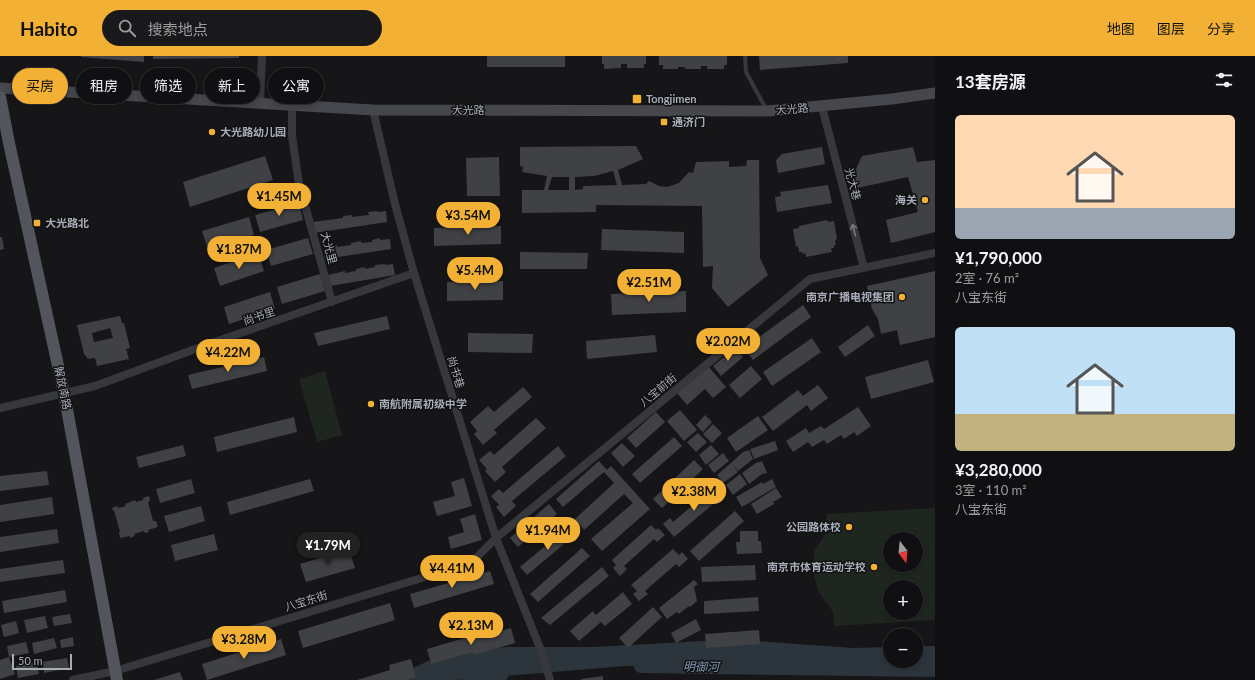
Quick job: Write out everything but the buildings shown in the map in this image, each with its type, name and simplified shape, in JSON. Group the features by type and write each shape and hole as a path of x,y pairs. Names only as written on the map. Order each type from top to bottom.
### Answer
{"street":[{"path":"260,103 262,56"},
{"name":"大光路","path":"0,88 204,100"},
{"name":"大光路","path":"260,103 373,110 767,111 822,107 935,93"},
{"name":"解放南路","path":"0,97 10,150 64,393 116,675"},
{"name":"大光里","path":"292,105 292,136 299,184 332,302"},
{"name":"光大巷","path":"822,107 864,268"},
{"name":"尚书巷","path":"373,110 395,204 414,273 496,538 542,653 550,680"},
{"name":"八宝前街","path":"496,538 810,279 935,253"},
{"name":"尚书里","path":"0,408 95,386 206,345 414,273"},
{"name":"八宝东街","path":"73,680 116,675 471,563 496,538"}],"lane":[{"path":"745,56 746,72 767,111"}],"shaded area":[{"path":"325,371 342,435 317,442 299,379"},
{"name":"南京市体育运动学校","path":"935,508 935,620 834,626 833,612 818,591 813,570 814,552 827,531 826,514"},
{"name":"明御河","path":"704,641 755,641 853,648 883,647 883,667 776,665 625,666 455,680 388,680 428,661 454,653 507,647 594,647"},
{"name":"明御河","path":"923,646 935,646 935,668 923,668"}],"waterway":[{"name":"明御河","path":"641,666 935,670"},
{"name":"明御河","path":"468,680 502,674"}],"place":[{"name":"Tongjimen","path":"637,99"},
{"name":"通济门","path":"664,122"},
{"name":"大光路幼儿园","path":"212,132"},
{"name":"海关","path":"925,200"},
{"name":"大光路北","path":"37,223"},
{"name":"南京广播电视集团","path":"902,297"},
{"name":"南航附属初级中学","path":"371,404"},
{"name":"公园路体校","path":"849,527"},
{"name":"南京市体育运动学校","path":"874,567"}]}
